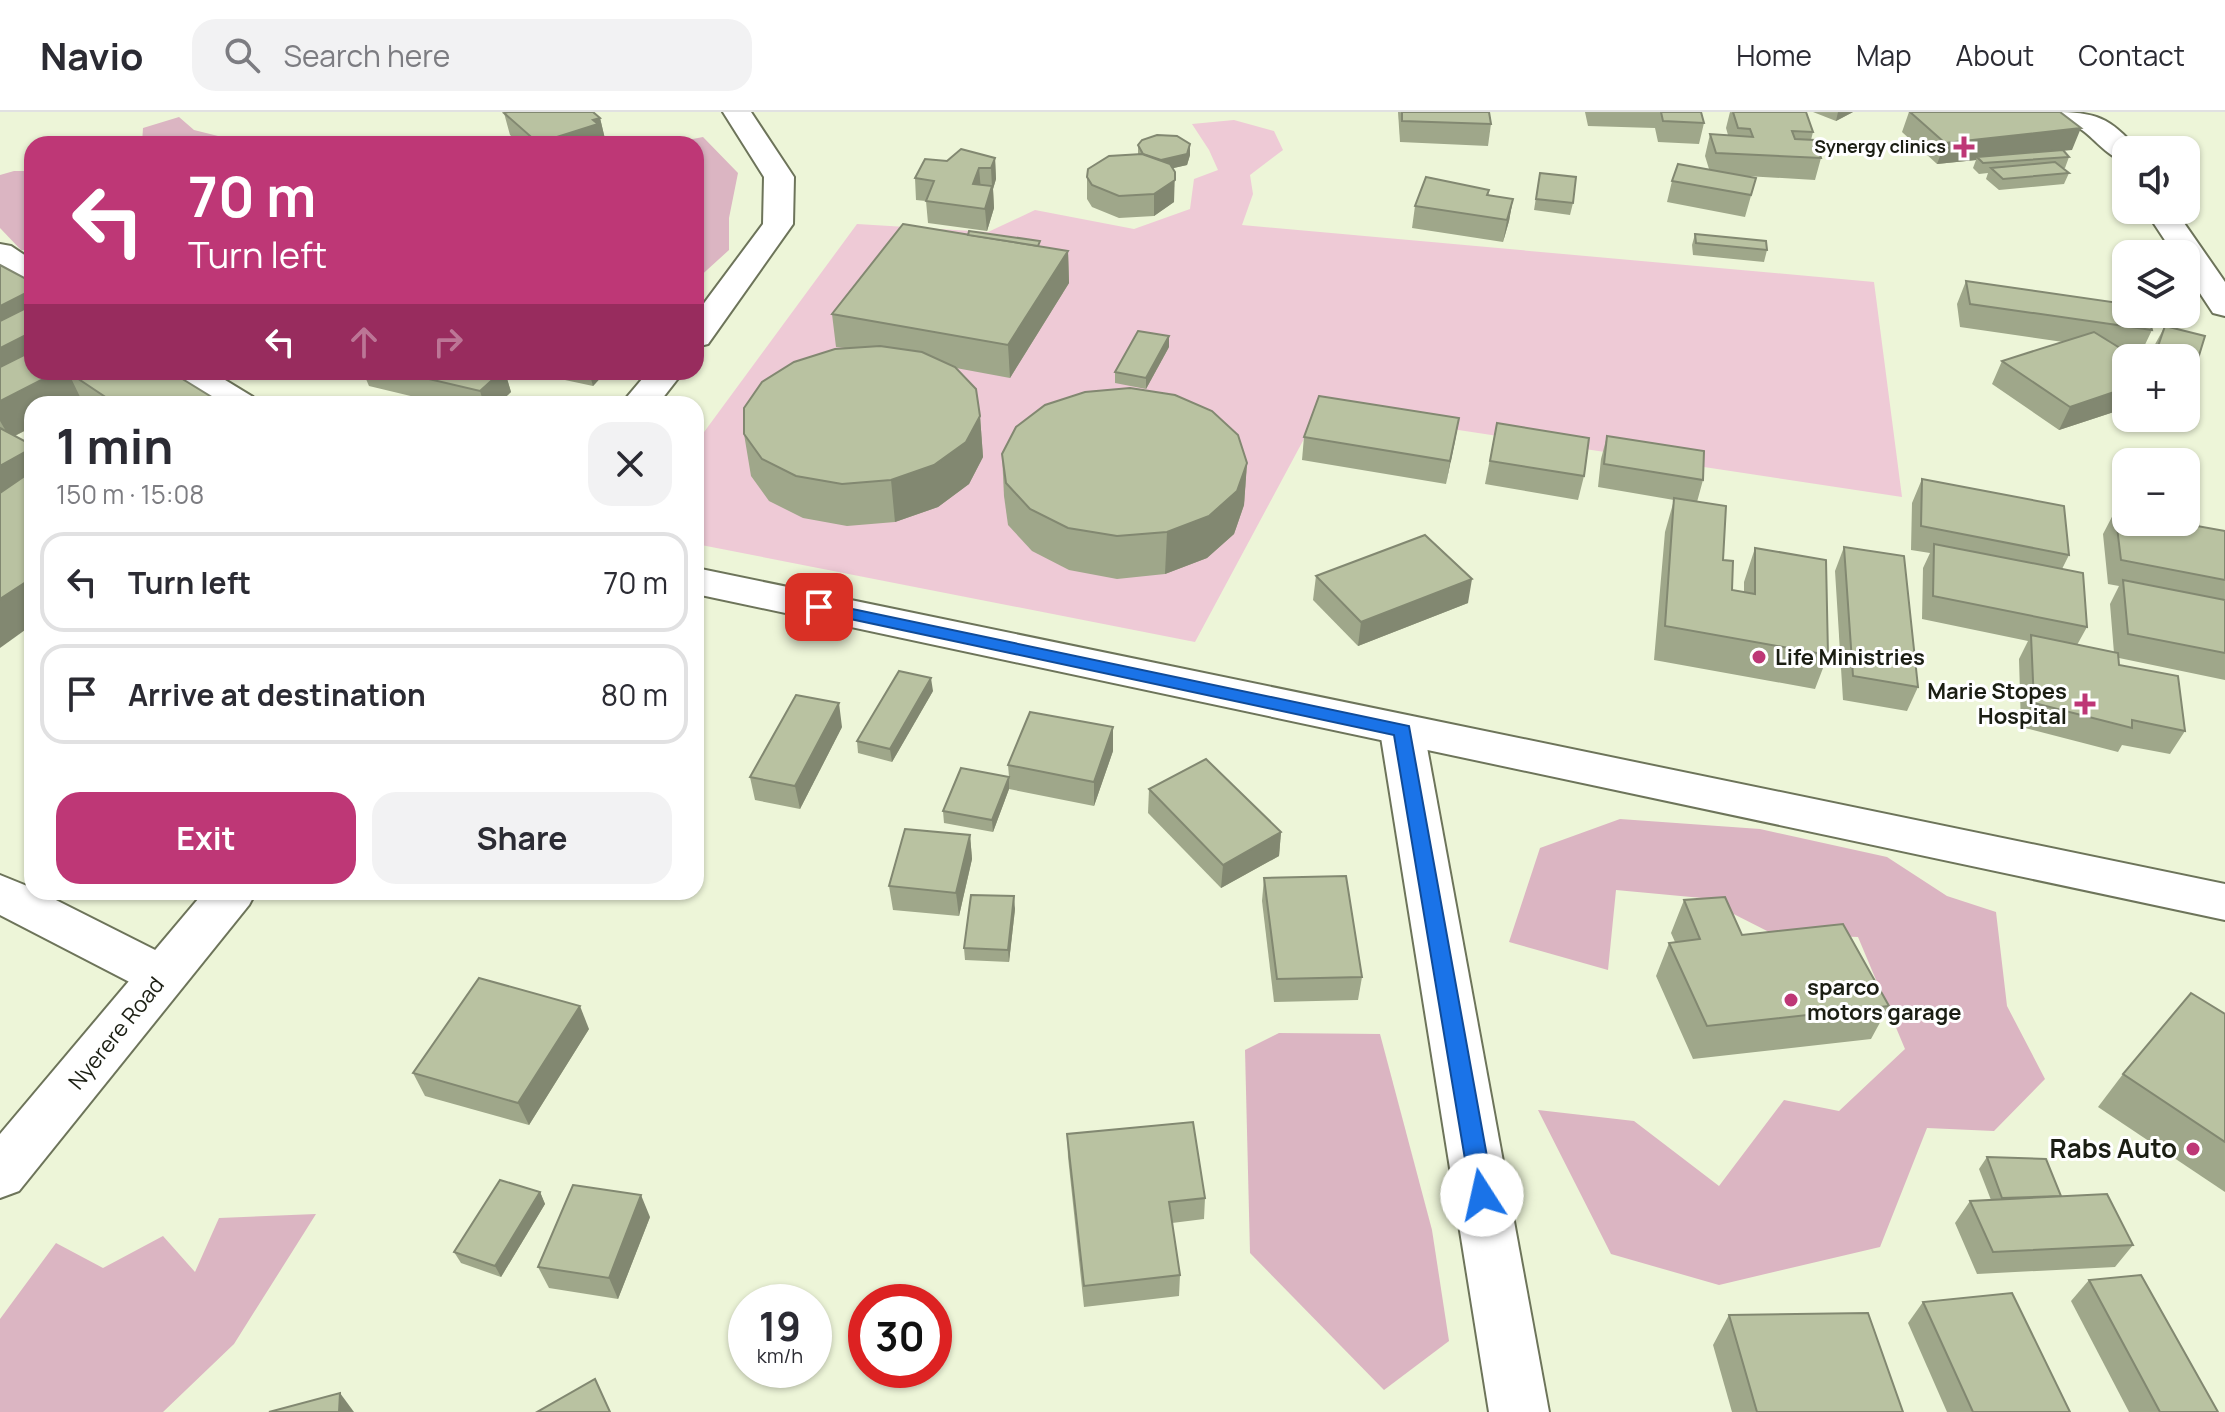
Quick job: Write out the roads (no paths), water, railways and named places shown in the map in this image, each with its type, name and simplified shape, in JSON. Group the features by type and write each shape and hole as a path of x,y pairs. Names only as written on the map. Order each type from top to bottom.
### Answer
{"street":[{"path":"704,326 778,224 779,177 737,112"},
{"path":"2067,112 2090,123 2112,141"},
{"path":"2169,224 2225,306"},
{"path":"0,253 24,269"},
{"path":"200,380 228,396"},
{"path":"646,396 659,380"},
{"path":"704,583 2225,902"},
{"path":"1402,731 1519,1412"},
{"path":"0,893 162,976"},
{"name":"Nyerere Road","path":"0,1174 225,900"}],"place":[{"name":"Synergy clinics","path":"1964,147"},
{"name":"Life Ministries","path":"1759,657"},
{"name":"Marie Stopes Hospital","path":"2085,704"},
{"name":"sparco motors garage","path":"1791,1000"},
{"name":"Rabs Auto","path":"2193,1149"}]}
